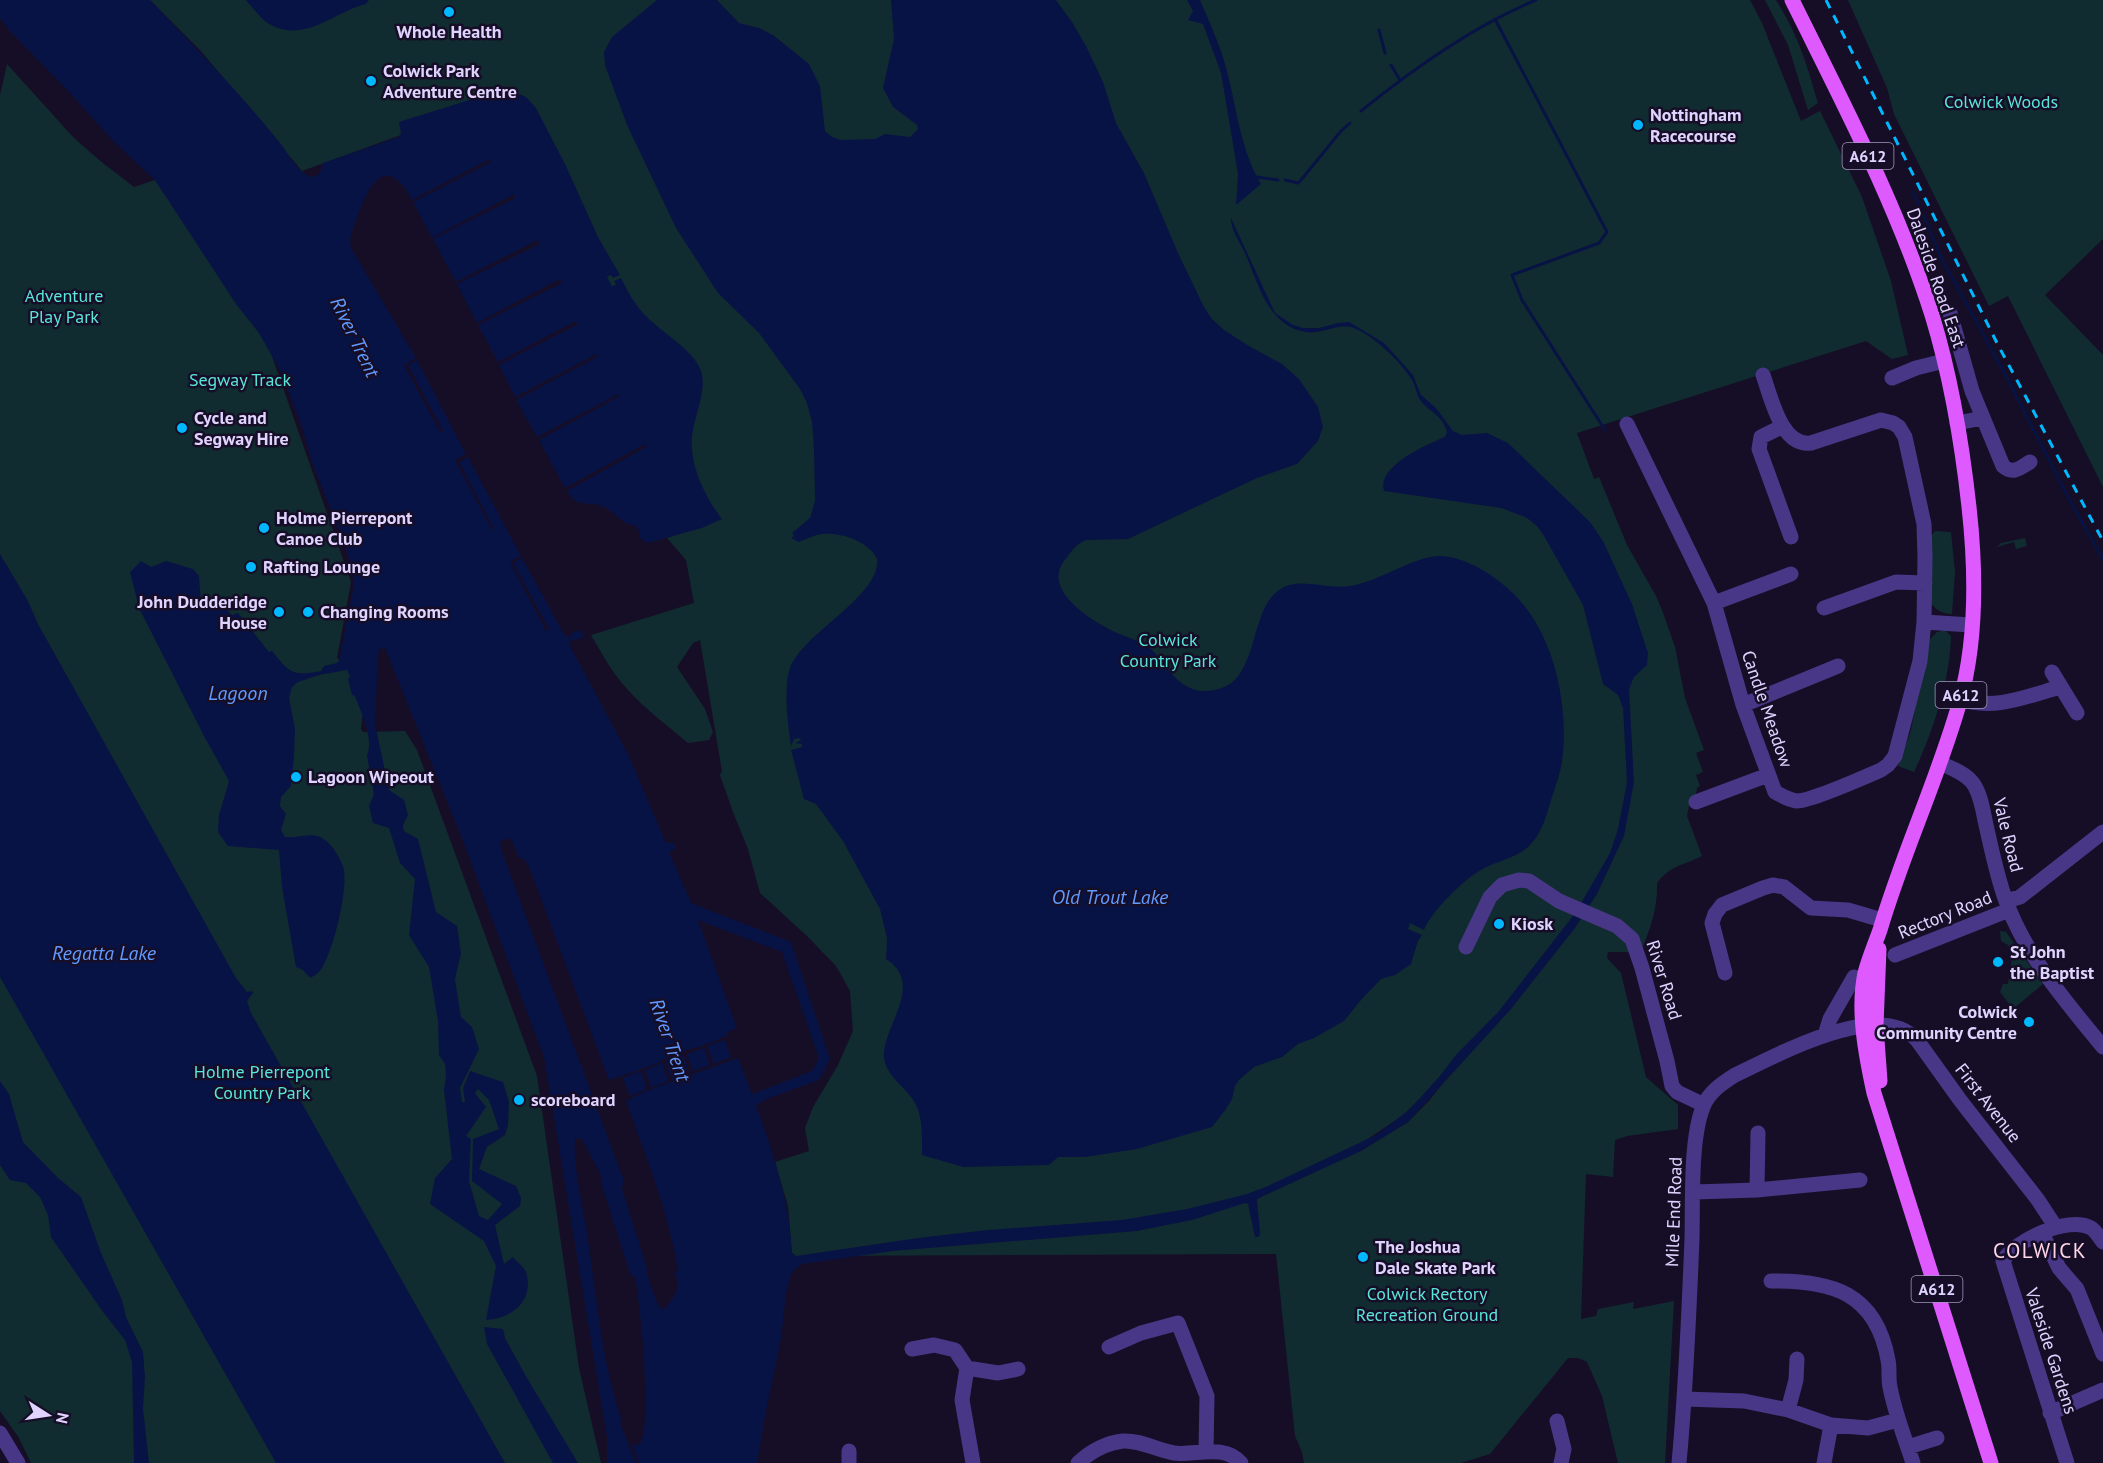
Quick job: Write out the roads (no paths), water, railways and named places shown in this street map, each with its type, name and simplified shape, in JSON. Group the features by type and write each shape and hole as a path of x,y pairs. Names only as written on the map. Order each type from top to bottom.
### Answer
{"main road":[{"name":"Daleside Road East","path":"1792,0 1852,120 1899,225 1932,317 1944,362 1965,464 1974,562 1971,625"},
{"name":"A612","path":"1971,625 1968,665 1960,699 1940,763 1881,924 1865,975 1870,1026 1868,1068 1874,1093 1991,1463"}],"street":[{"path":"1953,317 1965,369 2003,466 2009,471 2014,471 2030,462"},
{"path":"1892,378 1916,368 1944,362"},
{"path":"1763,375 1783,426 1761,437 1759,449 1791,537"},
{"path":"1957,423 1983,418"},
{"name":"Candle Meadow","path":"1627,424 1714,603 1743,705 1768,775 1776,792 1800,801 1858,780 1888,765 1895,756 1920,661 1924,622 1924,524 1911,457 1905,437 1899,427 1881,420 1806,444 1790,437 1783,426"},
{"path":"1714,603 1791,574"},
{"path":"1824,608 1896,582 1925,582"},
{"path":"1924,622 1971,625"},
{"path":"1743,705 1829,664"},
{"path":"2052,672 2077,713"},
{"path":"1960,699 1973,704 1991,705 2060,687"},
{"name":"Vale Road","path":"1940,763 1971,781 1976,789 2008,906 2020,932 2048,975 2102,1045"},
{"path":"1701,796 1768,775"},
{"name":"Rectory Road","path":"1895,955 2008,906 2103,832"},
{"name":"River Road","path":"1470,948 1490,897 1502,885 1519,880 1528,880 1559,901 1617,926 1632,939 1642,968 1672,1086 1677,1092 1704,1105"},
{"path":"1725,973 1712,923 1715,914 1722,905 1763,888 1773,885 1784,887 1811,908 1848,910 1881,924"},
{"path":"1825,1035 1830,1019 1854,977"},
{"name":"Mile End Road","path":"1679,1463 1685,1399 1698,1122 1704,1105 1712,1092 1734,1075 1825,1035 1870,1026"},
{"name":"First Avenue","path":"1870,1026 1901,1028 1917,1040 1960,1100 2038,1200 2049,1229 2059,1268 2077,1289 2103,1354"},
{"path":"1757,1190 1763,1150 1758,1133"},
{"path":"1694,1192 1757,1190 1852,1178"},
{"path":"2049,1229 2072,1224 2091,1228 2103,1242"},
{"name":"Valeside Gardens","path":"2049,1229 2011,1250 2003,1261 2067,1463"},
{"path":"1771,1281 1802,1281 1839,1290 1867,1310 1880,1330 1888,1361 1889,1384 1898,1420 1913,1463"},
{"path":"1109,1347 1140,1333 1178,1323 1207,1396 1206,1451"},
{"path":"916,1344 955,1350 968,1368 998,1373 1018,1369"},
{"path":"1788,1410 1796,1380 1797,1359"},
{"path":"968,1368 962,1400 973,1463"},
{"path":"2050,1413 2103,1390"},
{"path":"1685,1399 1744,1401 1788,1410 1831,1425 1868,1428 1898,1420"},
{"path":"1557,1421 1564,1449 1560,1463"},
{"path":"1824,1463 1831,1425"},
{"path":"0,1433 18,1463"},
{"path":"1908,1447 1937,1438"},
{"path":"1078,1463 1105,1444 1126,1441 1173,1453 1221,1452 1237,1458 1241,1463"}],"water":[{"name":"Lagoon","path":"0,0 150,0 249,106 297,167 311,177 320,173 323,163 399,137 401,134 399,122 498,91 514,92 526,97 536,108 566,166 598,237 620,275 613,278 611,275 607,277 612,286 616,285 614,281 621,278 642,312 692,356 701,371 703,385 693,430 692,454 703,488 722,519 702,528 648,543 640,538 640,532 635,525 630,525 606,508 576,501 567,491 646,447 645,444 565,488 539,440 620,396 619,394 537,437 516,400 599,356 597,354 515,397 499,365 578,324 576,321 498,362 478,325 562,283 560,279 477,323 457,284 540,244 538,240 456,282 433,239 515,198 514,194 432,238 413,202 491,162 490,159 412,200 396,179 389,176 382,177 375,182 364,200 352,230 351,248 416,358 404,365 440,432 443,431 408,365 417,360 466,454 455,460 492,530 494,529 459,462 468,457 521,556 510,562 546,631 549,629 513,563 522,558 564,634 568,638 570,634 580,630 584,637 574,641 569,640 570,646 628,754 666,843 673,842 676,848 669,852 691,903 791,942 830,1059 819,1080 756,1105 780,1178 788,1215 792,1253 796,1256 918,1238 988,1230 1122,1220 1187,1209 1247,1194 1268,1186 1376,1135 1409,1110 1456,1055 1499,1011 1576,912 1610,853 1618,829 1627,782 1623,708 1618,695 1603,684 1583,605 1544,536 1538,527 1527,518 1501,508 1384,491 1384,482 1395,465 1405,457 1445,437 1447,432 1445,426 1439,417 1421,401 1413,382 1401,365 1370,337 1348,327 1305,332 1281,321 1272,311 1259,288 1233,230 1231,218 1275,313 1293,325 1303,328 1319,328 1349,322 1384,343 1413,375 1421,395 1436,408 1453,431 1462,435 1487,433 1508,443 1590,522 1603,541 1632,604 1648,653 1647,665 1634,677 1629,689 1634,782 1624,836 1597,894 1575,928 1511,1009 1408,1122 1361,1151 1257,1199 1259,1237 1255,1237 1248,1204 1245,1203 1192,1220 1137,1231 893,1251 802,1264 791,1273 786,1294 781,1339 757,1463 639,1463 632,1444 639,1445 644,1433 645,1382 637,1287 629,1247 633,1244 637,1246 658,1305 662,1309 665,1309 676,1292 675,1272 678,1271 663,1206 626,1101 648,1090 651,1091 651,1089 738,1058 752,1094 812,1071 819,1058 782,952 698,920 737,1028 728,1032 728,1035 706,1045 705,1043 703,1046 683,1051 683,1054 609,1080 529,867 524,859 519,858 512,841 508,838 500,842 624,1181 621,1192 625,1203 619,1203 617,1206 582,1139 576,1138 576,1166 608,1372 622,1421 620,1423 636,1463 607,1463 607,1437 544,1057 463,841 385,648 380,649 378,654 375,723 389,790 404,800 408,815 403,825 404,831 418,839 436,912 457,926 461,953 455,979 461,1017 472,1027 479,1049 460,1088 462,1102 465,1102 463,1088 470,1071 503,1082 509,1102 505,1135 487,1147 479,1169 516,1186 521,1198 520,1206 495,1225 504,1264 513,1257 525,1270 528,1282 524,1299 519,1306 496,1319 486,1320 496,1266 484,1241 430,1204 435,1178 452,1159 444,1090 445,1064 439,1055 438,1021 429,967 409,935 415,879 400,863 389,828 373,823 369,806 374,794 367,756 368,733 355,696 352,695 347,670 319,675 298,682 292,687 289,698 295,729 294,756 291,786 281,797 280,806 286,814 281,830 285,837 311,835 321,837 331,845 338,856 345,876 342,905 329,953 318,973 310,978 303,970 296,967 282,887 279,850 228,846 218,832 219,815 229,781 139,608 130,572 141,561 151,567 166,561 193,569 199,576 201,604 204,609 215,606 216,609 227,610 232,615 238,613 269,652 272,651 292,671 304,673 321,671 324,666 337,663 339,660 354,586 353,575 347,551 313,465 301,424 281,372 259,333 236,304 155,180 114,142 0,18","holes":["478,1089 489,1100 499,1129 473,1139 472,1181 502,1204 488,1220 479,1216 469,1181 471,1139 466,1136 486,1107 475,1093"]},
{"path":"246,0 369,0 366,4 321,24 298,30 286,30 269,24"},
{"name":"Old Trout Lake","path":"657,0 717,0 739,23 759,28 773,35 809,64 820,86 825,131 841,140 875,139 885,134 910,137 918,129 917,125 893,107 883,88 894,39 891,0 1056,0 1072,22 1103,82 1116,123 1144,173 1204,307 1212,319 1224,330 1282,364 1299,379 1318,407 1323,427 1318,441 1297,464 1257,478 1128,539 1086,540 1079,544 1064,561 1059,572 1059,583 1064,594 1083,613 1105,627 1140,642 1154,651 1181,683 1197,690 1211,691 1229,685 1239,675 1247,661 1262,614 1269,600 1279,590 1295,584 1341,587 1361,584 1418,560 1439,556 1455,558 1471,564 1500,582 1518,598 1533,618 1545,640 1560,688 1564,738 1559,775 1544,822 1535,839 1520,853 1474,874 1441,905 1424,930 1410,923 1408,929 1422,935 1411,964 1395,975 1381,979 1344,1021 1298,1044 1282,1057 1254,1067 1239,1080 1232,1099 1212,1127 1137,1149 1085,1157 1058,1157 1049,1165 963,1167 922,1155 922,1129 916,1105 890,1074 884,1059 887,1039 903,990 902,979 897,968 886,959 887,938 880,909 843,841 816,804 804,799 791,750 802,747 802,744 795,743 801,740 800,738 794,739 791,746 786,696 790,668 798,654 867,587 875,573 877,559 868,547 845,536 822,534 799,542 791,538 794,536 792,533 810,518 815,501 812,422 807,403 800,389 759,333 718,293 676,228 627,125 605,65 604,52 612,37"},
{"path":"1187,0 1200,0 1216,38 1226,67 1242,136 1253,169 1261,184 1236,205 1238,174 1221,73 1203,24 1188,20 1193,11"},
{"name":"Regatta Lake","path":"0,554 236,978 247,992 252,991 247,1001 251,1013 505,1463 276,1463 0,977"},
{"path":"725,1040 731,1057 714,1064 707,1046"},
{"path":"704,1048 710,1065 693,1071 687,1054"},
{"path":"684,1055 689,1073 672,1080 665,1062"},
{"path":"662,1063 668,1081 651,1088 645,1070"},
{"path":"641,1071 647,1089 630,1096 623,1078"},
{"path":"0,1081 9,1094 23,1142 57,1177 81,1197 101,1253 122,1300 126,1317 143,1352 145,1377 143,1408 149,1463 134,1463 132,1362 125,1340 51,1237 48,1215 40,1197 26,1183 10,1180 0,1165"},
{"path":"484,1327 503,1329 505,1338 527,1378 578,1463 553,1463 487,1344"}],"waterway":[{"path":"1361,111 1402,79 1467,35 1536,0"},
{"path":"1495,19 1607,232 1599,243 1512,275 1522,300 1605,430"},
{"path":"1379,30 1385,53"},
{"path":"1391,65 1400,80"},
{"path":"1285,180 1298,183 1350,123"},
{"path":"1257,177 1278,180"},
{"path":"1913,192 1943,261 2103,559"},
{"name":"River Trent","path":"610,1181 638,1269"}],"railway":[{"path":"1826,0 1998,345 2103,541"}],"place":[{"name":"Whole Health","path":"449,12"},
{"name":"Colwick Park Adventure Centre","path":"371,81"},
{"name":"Nottingham Racecourse","path":"1638,125"},
{"name":"Cycle and Segway Hire","path":"182,428"},
{"name":"Holme Pierrepont Canoe Club","path":"264,528"},
{"name":"Rafting Lounge","path":"251,567"},
{"name":"John Dudderidge House","path":"279,612"},
{"name":"Changing Rooms","path":"308,612"},
{"name":"Lagoon Wipeout","path":"296,777"},
{"name":"Kiosk","path":"1499,924"},
{"name":"St John the Baptist","path":"1998,962"},
{"name":"Colwick Community Centre","path":"2029,1022"},
{"name":"scoreboard","path":"519,1100"},
{"name":"The Joshua Dale Skate Park","path":"1363,1257"}],"district":[{"name":"COLWICK","path":"2040,1251"}],"park label":[{"name":"Colwick Woods","path":"2001,102"},
{"name":"Adventure Play Park","path":"64,306"},
{"name":"Segway Track","path":"240,380"},
{"name":"Colwick Country Park","path":"1168,650"},
{"name":"Holme Pierrepont Country Park","path":"262,1082"},
{"name":"Colwick Rectory Recreation Ground","path":"1427,1304"}]}
